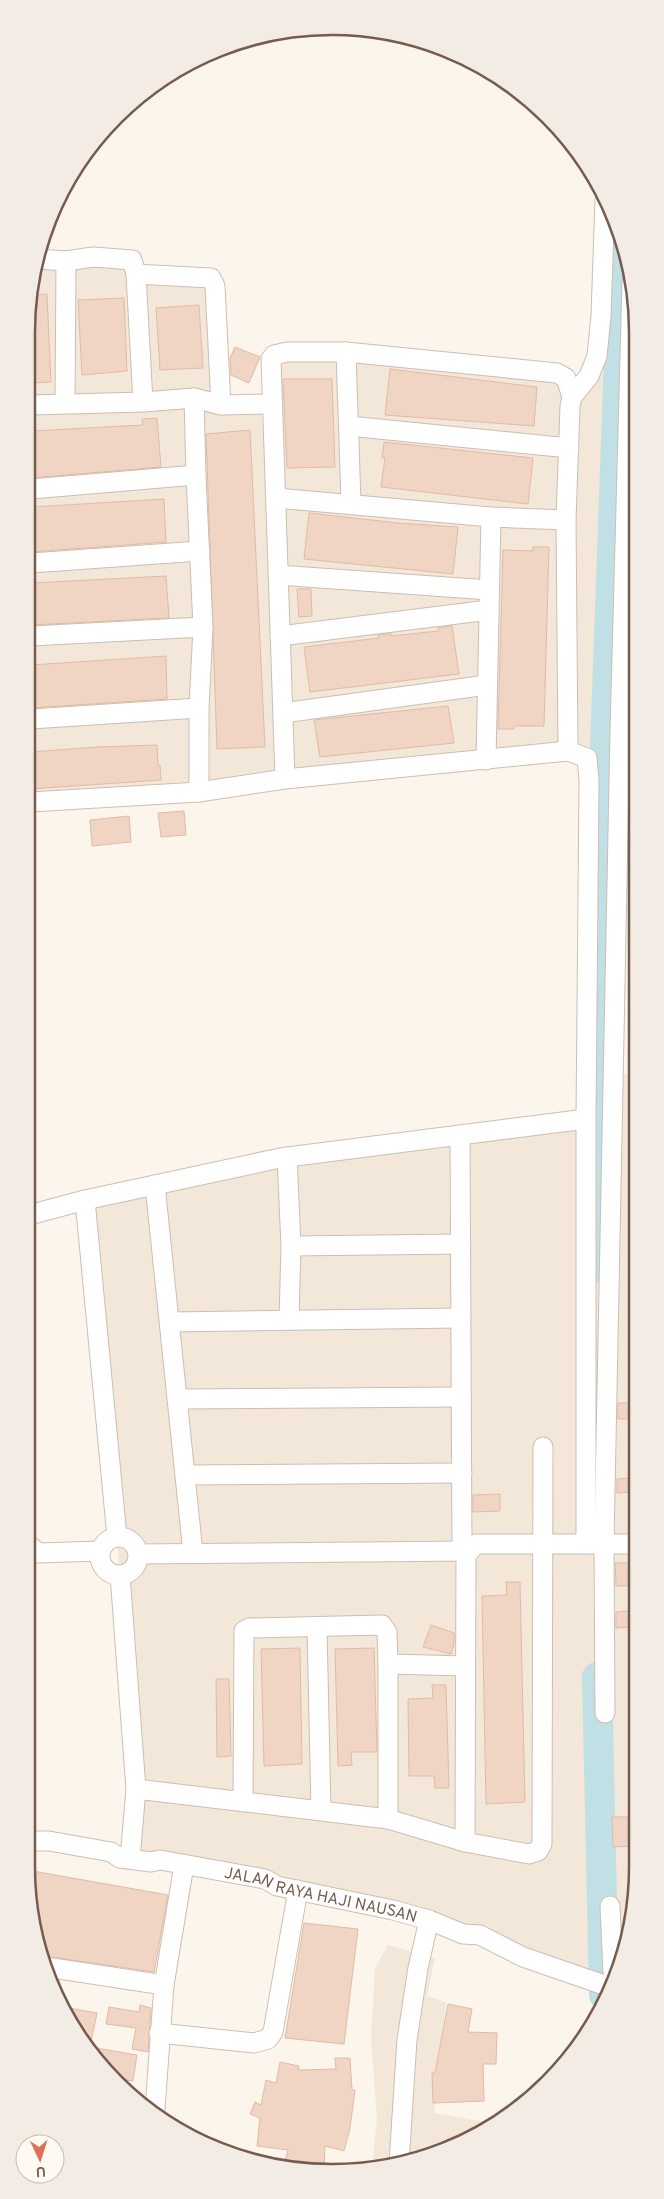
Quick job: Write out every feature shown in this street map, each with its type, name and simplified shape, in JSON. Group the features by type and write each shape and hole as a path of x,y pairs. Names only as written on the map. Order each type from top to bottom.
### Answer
{"street":[{"path":"572,398 589,376 597,356 601,316 604,215"},
{"path":"44,259 66,261 93,257 132,260 136,274 143,402"},
{"path":"65,403 66,261"},
{"path":"136,274 188,276 214,280 221,405"},
{"path":"285,779 271,359 274,355 287,352 346,352 557,373 566,378 572,398 568,448 566,520 568,751"},
{"path":"346,352 351,503"},
{"path":"595,1544 629,394"},
{"path":"35,405 143,402 194,398 221,405 273,404"},
{"path":"194,398 203,627 198,708 200,792"},
{"path":"349,426 568,448"},
{"path":"35,489 196,475"},
{"path":"276,498 491,516 566,520"},
{"path":"486,760 491,516"},
{"path":"35,563 200,551"},
{"path":"278,575 489,590"},
{"path":"280,636 489,610"},
{"path":"35,636 203,627"},
{"path":"283,713 487,686"},
{"path":"35,719 198,708"},
{"path":"35,802 200,792 285,779 568,751 587,758 589,781 586,1119 595,1544 605,1713"},
{"path":"35,1213 85,1200 287,1157 586,1119"},
{"path":"460,1135 462,1473 466,1555 466,1842"},
{"path":"287,1157 291,1246 289,1320"},
{"path":"155,1185 193,1553"},
{"path":"85,1200 117,1537"},
{"path":"291,1246 462,1244"},
{"path":"170,1322 461,1318"},
{"path":"177,1399 462,1397"},
{"path":"136,1790 388,1819 466,1842 529,1854 538,1851 542,1844 543,1447"},
{"path":"185,1475 462,1473"},
{"path":"117,1537 129,1539 134,1543 138,1554 135,1566 120,1575 104,1568 100,1552 106,1541 117,1537"},
{"path":"138,1554 465,1551 476,1544 629,1544"},
{"path":"35,1550 39,1553 100,1552"},
{"path":"120,1575 136,1790 130,1859"},
{"path":"243,1802 242,1634 249,1628 382,1625 386,1632 388,1664 388,1819"},
{"path":"317,1627 321,1810"},
{"path":"388,1664 465,1666"},
{"name":"JALAN RAYA HAJI NAUSAN","path":"35,1841 49,1841 111,1852 120,1858 151,1862 160,1860 264,1879 277,1886 393,1910 429,1920 464,1934 480,1935 523,1957 604,1985"},
{"path":"155,2106 164,1985 184,1865"},
{"path":"159,2033 254,2043 268,2039 273,2032 298,1890"},
{"path":"610,1906 613,1963"},
{"path":"399,2156 407,2040 418,1968 429,1920"},
{"path":"53,1968 164,1985"}],"shaded area":[{"path":"604,213 619,255 622,270 605,752 599,1535 614,1074 629,1073 629,1867 626,1906 619,1944 604,1985 429,1920 130,1859 120,1575 85,1200 280,1158 586,1119 587,758 35,802 35,332 38,293 44,259 132,260 136,274 209,278 221,404 273,404 274,355 557,373 569,386 589,376"},
{"path":"388,1945 435,1958 427,1996 446,2002 434,2113 484,2122 446,2141 427,2148 409,2154 372,2161 377,2118 371,2040 375,1968"}],"green space":[{"path":"622,270 628,313 629,396 599,1535 604,776"}],"building":[{"path":"47,294 51,382 35,383 35,332 38,295"},
{"path":"124,298 127,371 82,375 78,300"},
{"path":"199,305 203,368 160,370 156,308"},
{"path":"235,347 260,357 249,383 231,375 230,358"},
{"path":"390,369 537,387 534,426 385,415"},
{"path":"283,379 332,379 335,467 287,468"},
{"path":"157,418 161,467 35,478 35,431 143,425 142,419"},
{"path":"250,430 265,747 217,749 206,434"},
{"path":"384,442 533,458 528,504 381,487 385,458 382,458"},
{"path":"164,499 166,542 35,552 35,507"},
{"path":"309,513 398,523 458,527 453,574 304,559"},
{"path":"533,547 549,547 544,726 514,726 514,729 498,729 503,550 533,551"},
{"path":"166,576 169,618 35,625 35,583"},
{"path":"297,589 311,589 312,616 299,617"},
{"path":"452,626 459,674 310,692 304,647 379,638 378,635 391,634 391,636 438,631 438,628"},
{"path":"166,656 167,699 35,708 35,665"},
{"path":"448,706 454,743 320,757 314,720"},
{"path":"157,745 161,780 35,789 35,752"},
{"path":"184,811 186,835 161,837 158,813"},
{"path":"129,816 131,842 92,846 90,820"},
{"path":"618,1403 629,1403 629,1419 618,1419"},
{"path":"629,1478 629,1492 617,1493 617,1479"},
{"path":"500,1494 500,1511 473,1512 473,1495"},
{"path":"615,1563 629,1563 629,1586 616,1586"},
{"path":"506,1582 520,1582 525,1802 486,1804 482,1596 507,1595"},
{"path":"629,1611 629,1627 616,1628 616,1612"},
{"path":"431,1625 454,1633 454,1644 451,1654 423,1647"},
{"path":"300,1648 302,1764 264,1766 261,1649"},
{"path":"374,1648 377,1752 351,1752 352,1765 338,1766 335,1649"},
{"path":"216,1679 229,1679 231,1756 217,1757"},
{"path":"432,1685 446,1685 449,1788 435,1788 434,1776 409,1776 408,1699 433,1698"},
{"path":"612,1817 629,1817 629,1846 613,1847"},
{"path":"35,1871 168,1895 154,1972 49,1957 41,1925"},
{"path":"304,1923 358,1929 344,2044 285,2038"},
{"path":"448,2004 472,2009 468,2032 497,2033 496,2064 483,2064 484,2101 433,2103 432,2073 435,2073"},
{"path":"140,2005 151,2008 148,2052 132,2049 136,2028 106,2024 109,2007 139,2012"},
{"path":"71,2008 97,2013 91,2041"},
{"path":"96,2048 137,2055 133,2081 125,2080"},
{"path":"335,2058 350,2058 352,2090 355,2090 350,2128 344,2151 325,2146 324,2164 313,2163 285,2160 288,2150 257,2146 260,2118 250,2114 255,2102 261,2105 266,2080 276,2083 280,2062 299,2066 298,2070 336,2069"}],"waterway":[{"path":"601,1268 604,776 622,270"},
{"path":"597,1677 604,1986"}]}
